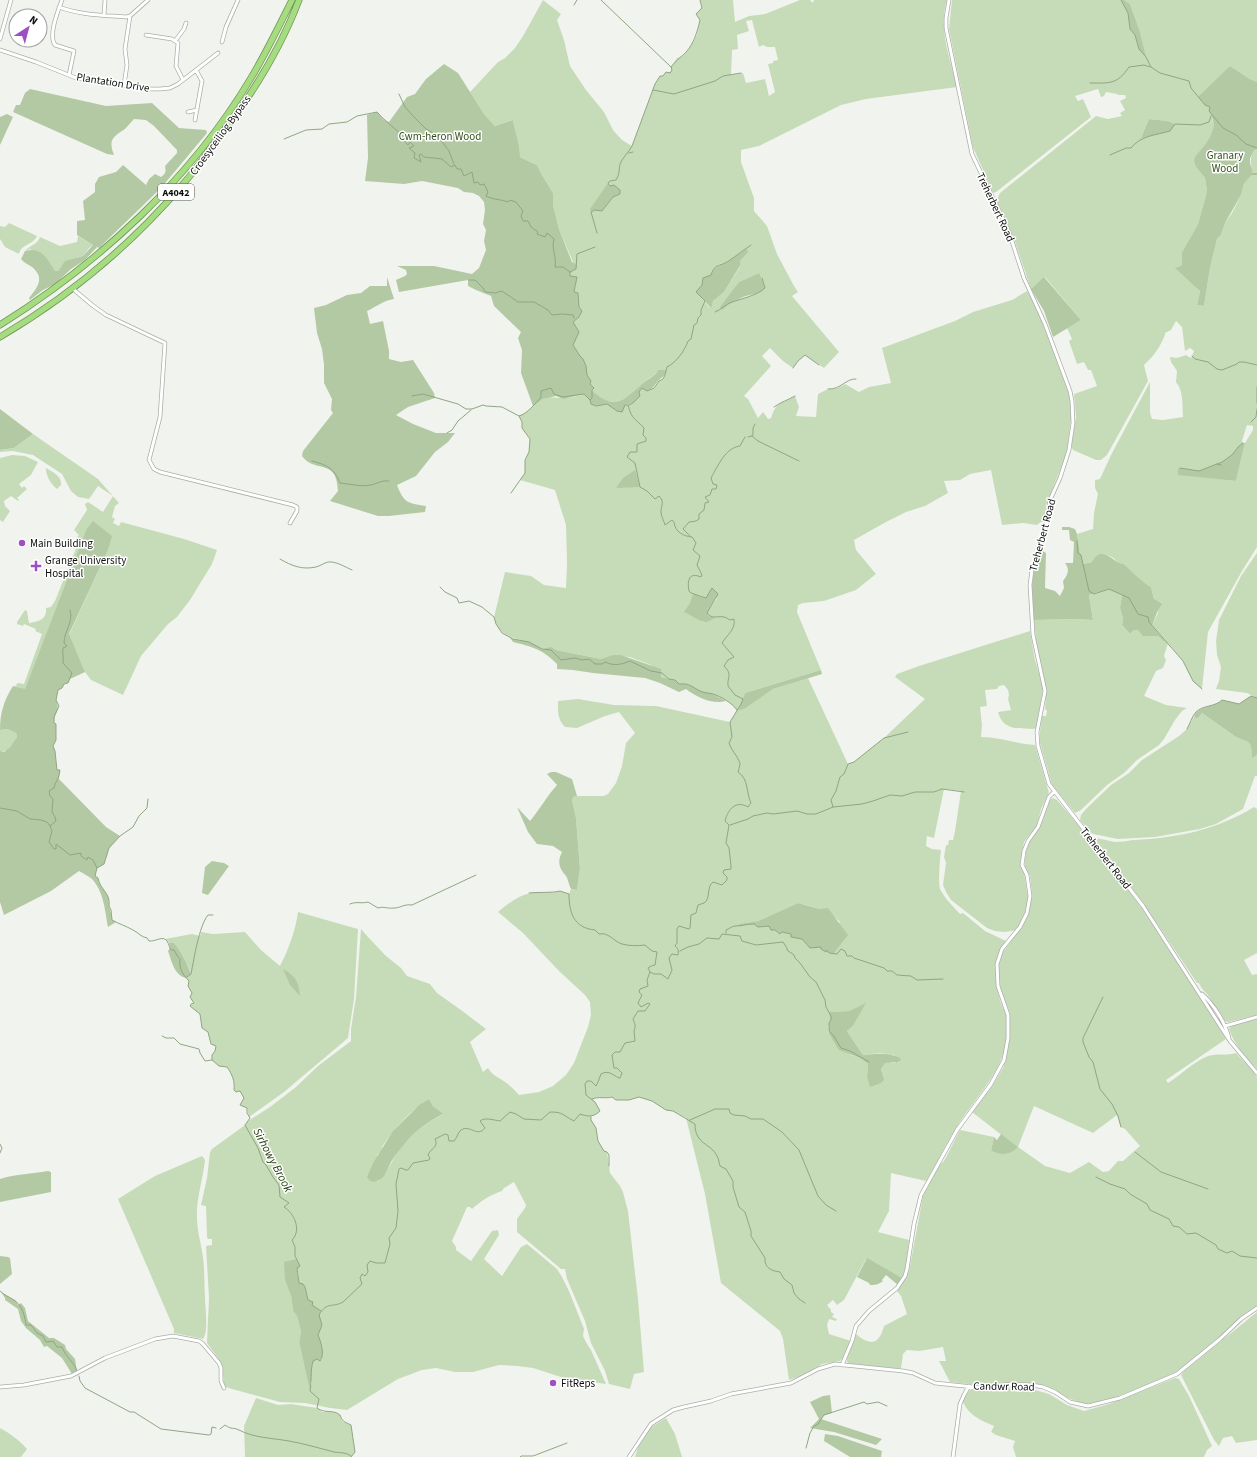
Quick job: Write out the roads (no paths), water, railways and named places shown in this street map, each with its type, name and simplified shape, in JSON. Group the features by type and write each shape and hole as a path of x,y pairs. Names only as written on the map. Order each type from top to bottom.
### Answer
{"highway":[{"name":"Croesyceiliog Bypass","path":"0,325 19,313 90,260 127,228 186,168 227,115 251,78 292,0"},
{"name":"Croesyceiliog Bypass","path":"0,337 72,288 112,256 137,233 184,183 227,128 246,100 281,42 299,0"}],"street":[{"path":"0,39 11,0"},
{"path":"62,0 53,32 53,41 55,45 74,50 69,75"},
{"path":"104,15 105,0"},
{"path":"59,7 72,12 126,17 130,16 148,0"},
{"path":"222,42 226,27 238,0"},
{"name":"Treherbert Road","path":"949,0 946,28 972,154 1009,232 1024,278 1045,324 1070,391 1072,401 1073,423 1069,450 1060,478 1050,500 1045,533 1032,570 1030,585 1033,635 1045,691 1037,732 1038,746 1048,784 1090,835 1143,906 1230,1041 1257,1073"},
{"path":"124,85 127,65 125,49 130,16"},
{"path":"175,41 186,24"},
{"path":"146,35 172,39 178,43 176,66 182,80"},
{"name":"Plantation Drive","path":"0,50 83,79 145,89 170,88 218,53"},
{"path":"195,120 202,82 196,70"},
{"path":"188,112 197,110"},
{"path":"72,288 106,315 165,343 161,383 161,410 149,460 154,469 160,472 294,505 297,511 290,523"},
{"path":"842,1364 852,1341 856,1326 869,1311 896,1288 905,1276 908,1270 914,1224 921,1195 957,1130 991,1084 1004,1060 1008,1038 1008,1015 998,986 997,964 1002,949 1020,927 1027,913 1030,896 1028,875 1022,865 1024,851 1028,841 1038,827 1049,797 1054,792"},
{"path":"1199,991 1211,1004 1225,1026 1230,1041"},
{"path":"1225,1026 1257,1017"},
{"name":"Candwr Road","path":"629,1457 651,1424 673,1410 732,1394 786,1384 828,1365 842,1364 903,1371 913,1373 935,1382 984,1388 1011,1384 1032,1385 1043,1387 1055,1392 1070,1402 1082,1406 1088,1406 1109,1401 1177,1374 1257,1308"},
{"path":"0,1387 24,1386 71,1376 105,1358 155,1340 173,1336 195,1340 203,1344 221,1368 221,1380 224,1388"},
{"path":"953,1457 960,1404 969,1386"}],"waterway":[{"path":"574,5 577,0"},
{"path":"601,0 671,67"},
{"path":"597,233 591,212 595,210 602,211 613,197 620,194 620,190 614,185 610,186 608,183 616,180 618,177 620,164 632,146 655,84 660,76 663,76 666,72 670,73 672,70 671,67 692,44 700,20 696,14 702,8 700,0"},
{"path":"1121,0 1128,13 1130,29 1135,35 1139,49 1146,57 1151,67 1160,73 1189,81 1191,88 1205,105 1210,107 1209,111 1223,128 1236,135 1246,144 1257,148"},
{"path":"1090,83 1112,82 1121,77 1129,67 1144,65 1150,67"},
{"path":"653,90 674,94 715,81 723,76 741,73"},
{"path":"399,94 405,107 414,117 426,129 437,135 449,151 454,164"},
{"path":"284,139 306,130 322,129 329,124 347,122 357,116 377,112 401,134 401,137 408,145 410,142 414,146 409,148 415,153 414,158 421,162 419,155 421,154 424,157 442,159 451,167 455,165 457,169 461,169 464,176 472,172 474,183 478,182 480,185 484,184 488,192 486,196 508,202 510,200 516,202 523,211 521,216 523,221 528,221 531,227 538,232 537,234 545,237 547,233 554,239 553,246 555,267 563,267 570,272"},
{"path":"1110,155 1126,148 1131,148 1144,138 1170,131 1175,124 1200,125 1209,122 1211,116"},
{"path":"629,153 633,152"},
{"path":"1252,174 1257,174"},
{"path":"629,405 640,396 639,392 642,388 647,391 654,388 659,381 663,379 667,367 677,359 683,352 688,341 691,339 694,325 697,323 698,318 701,315 701,310 705,301 696,292 702,285 703,278 711,275 716,266 727,262 751,245"},
{"path":"351,1457 355,1452 351,1425 344,1421 337,1413 323,1411 317,1408 319,1399 310,1391 313,1361 317,1359 320,1361 322,1355 318,1335 322,1325 319,1315 327,1306 343,1302 362,1284 360,1278 362,1274 365,1276 368,1272 367,1265 370,1261 385,1263 390,1244 389,1238 396,1228 398,1211 396,1184 399,1169 401,1168 408,1170 413,1163 429,1160 430,1158 428,1155 436,1144 435,1139 445,1134 448,1135 449,1141 454,1141 461,1130 467,1129 479,1132 482,1131 485,1128 480,1121 484,1119 500,1121 510,1112 524,1119 541,1120 550,1112 555,1112 561,1113 574,1121 580,1114 591,1116 600,1111 595,1102 586,1095 585,1084 587,1081 591,1081 596,1086 601,1074 606,1072 620,1078 622,1073 617,1068 614,1068 612,1055 615,1052 620,1052 625,1043 635,1041 635,1025 633,1019 638,1011 645,1011 650,1004 648,1003 641,1007 638,1003 642,995 639,992 640,989 648,986 647,980 650,972 654,974 661,974 668,979 672,970 669,958 672,954 678,955 678,950 675,946 677,943 677,929 679,926 690,928 691,915 696,913 698,905 706,901 711,884 713,882 722,885 727,880 727,877 723,873 724,870 731,869 729,848 726,843 729,825 725,821 728,813 730,809 736,805 744,805 748,807 751,803 746,782 742,775 738,772 740,763 729,743 732,737 730,722 743,699 735,695 728,686 729,674 724,666 728,660 734,657 722,643 734,626 734,619 730,620 723,617 712,617 707,613 718,594 712,588 706,598 689,591 688,583 691,576 701,577 702,575 697,565 700,556 693,550 696,543 692,537 686,536 678,531 672,520 665,525 661,514 661,498 659,496 655,499 647,491 640,487 635,463 627,457 630,452 637,452 637,444 646,441 646,438 643,435 644,428 632,416 628,405 625,405 622,412 617,411 607,404 596,406 591,404 590,400 592,398 592,390 594,388 590,384 591,381 587,375 586,366 583,359 573,345 579,332 573,322 579,317 582,311 579,307 578,293 574,292 577,277 570,276 570,272 576,269 577,254 595,247"},
{"path":"715,312 730,303 758,293 765,288 762,278"},
{"path":"469,280 475,280 485,292 495,293 502,291 518,302 534,302 548,310 552,315 573,315 574,318"},
{"path":"793,368 805,355 819,365"},
{"path":"1192,356 1195,359 1208,362 1217,369 1222,370 1239,362 1257,365"},
{"path":"828,389 836,388 849,380 856,379"},
{"path":"1257,387 1257,403"},
{"path":"412,396 423,394 458,404 466,409 472,409 483,405 502,407 519,416 528,411 537,402 541,397 541,391 551,388 554,394 563,397 584,394 590,400"},
{"path":"774,407 795,396"},
{"path":"1251,422 1256,417 1257,409"},
{"path":"447,433 452,430 458,421 471,410"},
{"path":"511,493 525,473 525,460 529,452 530,439 522,428 522,422 519,416"},
{"path":"748,437 752,436 755,424"},
{"path":"752,436 758,441 799,461"},
{"path":"690,536 683,529 689,522 699,519 699,514 704,510 705,503 709,502 705,497 710,495 712,489 716,489 717,485 713,484 711,478 716,468 722,458 730,450 740,446 745,437"},
{"path":"1180,468 1199,471 1222,462 1232,455 1243,443"},
{"path":"312,461 329,468 338,478 340,483 367,486 383,481 389,481"},
{"path":"1217,464 1221,465"},
{"path":"1077,541 1078,553 1081,555 1089,591 1094,594 1109,589 1129,598 1138,614 1148,617 1149,622 1183,661 1193,681 1202,689"},
{"path":"280,559 302,568 316,567 326,562 331,562 337,563 352,570"},
{"path":"440,587 445,592 457,598 459,603 469,601 482,607 494,617 496,624 502,633 513,639 529,642 542,649 551,650 561,660 575,658 582,660 589,659 595,664 602,664 605,662 620,664 630,661 651,671 662,673 669,679 675,680 679,684 689,685 702,692 720,697 730,703 737,710"},
{"name":"Sirhowy Brook","path":"70,610 71,619 64,639 64,643 67,646 63,648 63,663 72,673 68,683 64,684 62,688 58,690 56,700 59,706 54,717 54,723 56,724 56,740 53,746 57,770 60,770 54,788 49,791 50,796 53,799 52,812 56,821 50,826 52,831 49,842 54,849 56,849 56,844 70,855 81,853 81,856 87,860 88,857 93,860 97,868 95,876 98,878 107,895 112,920 135,931 147,938 149,941 165,939 171,950 174,950 180,959 182,971 184,976 189,981 188,986 192,993 190,997 194,1003 190,1006 200,1014 202,1028 208,1032 211,1044 216,1046 212,1055 212,1060 219,1066 227,1067 230,1072 234,1081 234,1090 236,1092 240,1091 244,1098 240,1105 247,1108 247,1113 250,1118 245,1125 258,1148 263,1162 279,1185 280,1197 289,1203 284,1207 291,1213 296,1222 295,1236 292,1240 295,1247 295,1256 300,1266 297,1268 299,1283 303,1284 305,1287 308,1300 313,1302 312,1305 321,1311"},
{"path":"1187,729 1192,718 1202,708 1216,704 1222,700 1239,704 1251,696 1257,698"},
{"path":"833,807 831,800 836,791 840,777 844,774 848,764 854,762 884,738 908,732"},
{"path":"730,825 753,816 767,813 773,814 797,811 807,814 816,814 833,807 862,804 890,795 902,796 915,792 934,792 942,789 964,792"},
{"path":"97,868 104,864 109,848 120,836 133,827 139,816 147,808 148,799"},
{"path":"0,808 17,811 30,819 47,822 50,826"},
{"path":"350,904 368,902 378,908 396,908 412,905 476,875"},
{"path":"529,893 560,891 569,894 570,907 574,918 582,926 595,930 599,934 606,934 622,944 634,946 645,945 652,951 657,952 655,965 648,968 650,972"},
{"path":"187,977 191,974 197,943 202,927 208,915 213,915"},
{"path":"726,933 726,930 734,926 754,924 758,927 769,926 771,930 775,930 780,934 782,932 791,934 791,937 802,939 810,948 821,947 821,949 826,952 827,950 829,953 837,954 841,949 845,951 847,956 852,956 884,968 887,971 892,971 897,975 911,976 917,980 943,979"},
{"path":"680,951 699,944 707,938 719,939 722,934 740,936 742,941 756,945 783,942 787,950 794,955 810,977 816,982 831,1016 829,1031 841,1048 850,1051 869,1062"},
{"path":"1103,997 1083,1038 1083,1042 1089,1057 1093,1062 1100,1089 1112,1104 1118,1116 1121,1127"},
{"path":"162,1036 166,1038 174,1038 180,1044 199,1049 205,1061 212,1060"},
{"path":"592,1099 612,1097 616,1100 629,1100 639,1097 652,1101 666,1110 673,1111 695,1124 700,1140 711,1148 718,1158 720,1166 726,1169 733,1181 733,1187 739,1207 745,1212 751,1231 751,1236 765,1258 767,1267 771,1270 780,1272 784,1279 792,1285 794,1293 805,1303"},
{"path":"690,1120 715,1109 729,1109 730,1113 734,1115 745,1116 751,1119 763,1119 782,1132 799,1150 818,1196 826,1205 836,1211"},
{"path":"591,1117 591,1120 596,1128 598,1141 604,1151 609,1155 609,1166"},
{"path":"0,1144 2,1148 0,1153"},
{"path":"1135,1152 1161,1172 1208,1189"},
{"path":"1096,1177 1125,1189 1130,1194 1147,1204 1150,1210 1169,1219 1173,1226 1179,1227 1187,1234 1196,1233 1216,1245 1218,1249 1227,1253 1232,1251 1240,1256 1257,1258"},
{"path":"0,1291 17,1302 24,1314 26,1325 31,1325 37,1333 43,1336 46,1342 53,1341 57,1347 62,1347 77,1371"},
{"path":"79,1376 80,1381 85,1388 130,1412 134,1412 161,1429 209,1435 211,1434 212,1427 216,1428"},
{"path":"806,1448 810,1433 824,1415 864,1402 867,1404 878,1402 887,1406"},
{"path":"220,1429 225,1425 257,1436 295,1442 334,1452 345,1453 351,1456"},
{"path":"520,1457 533,1456 567,1443"}],"place":[{"name":"Main Building","path":"22,543"},
{"name":"Grange University Hospital","path":"36,566"},
{"name":"FitReps","path":"553,1383"}],"park label":[{"name":"Cwm-heron Wood","path":"440,136"},
{"name":"Granary Wood","path":"1225,161"}]}
